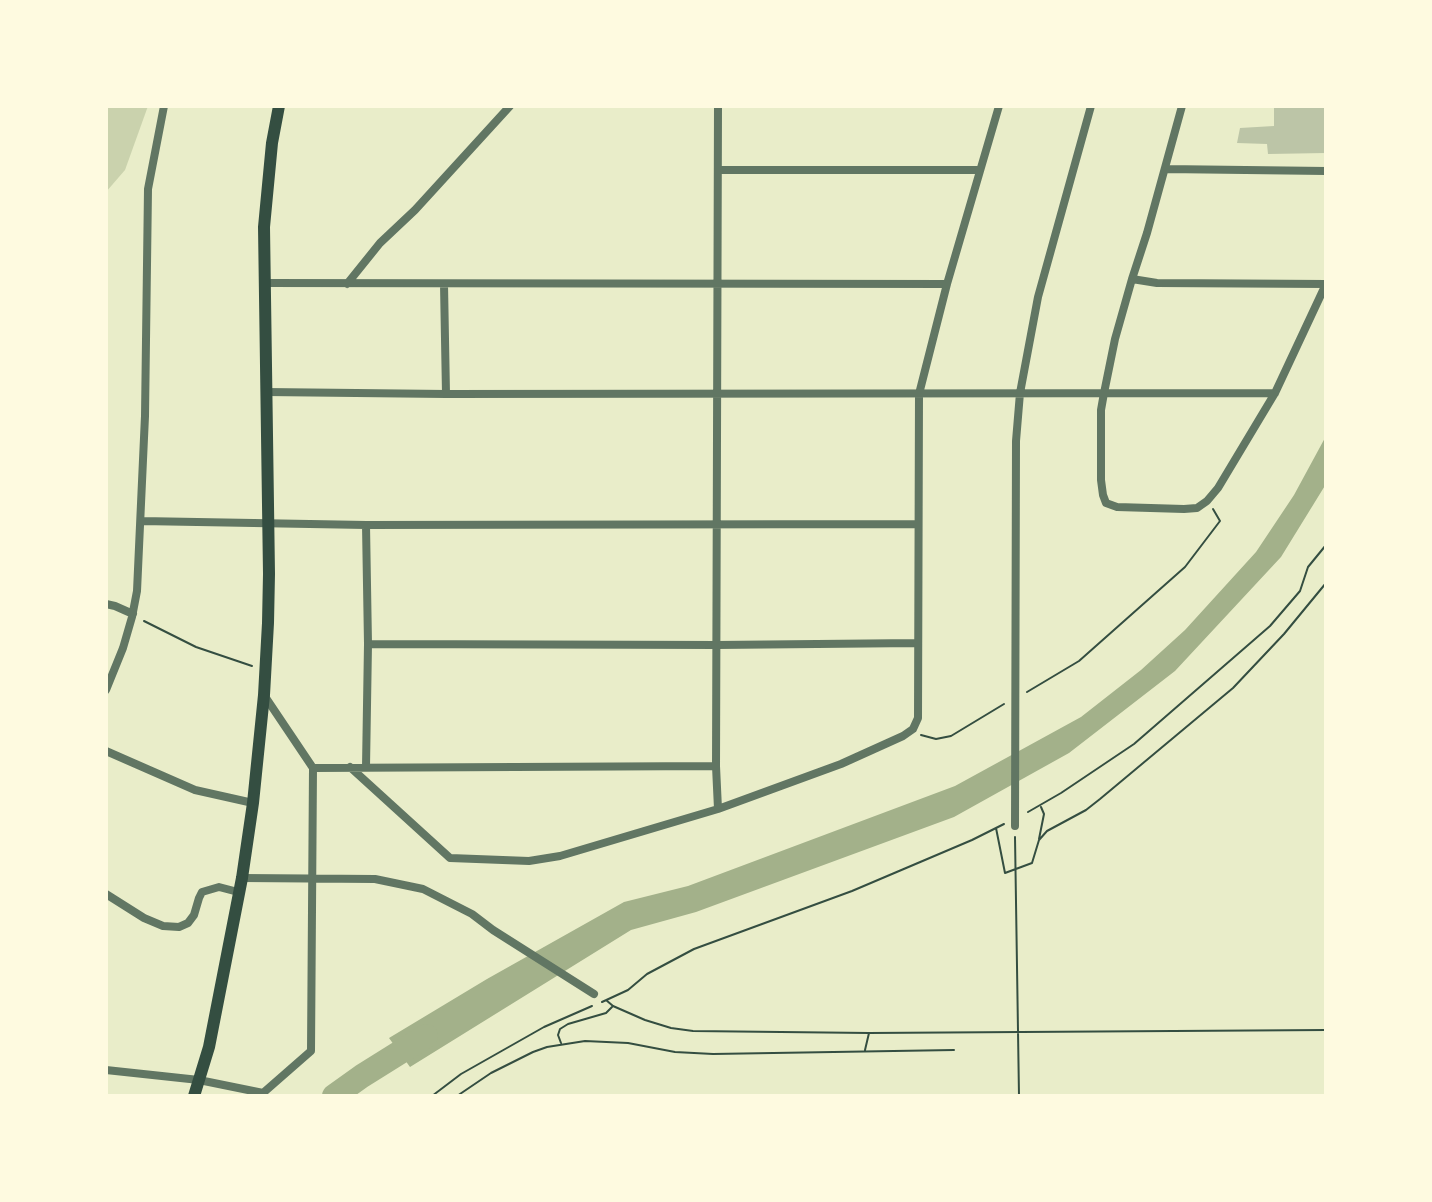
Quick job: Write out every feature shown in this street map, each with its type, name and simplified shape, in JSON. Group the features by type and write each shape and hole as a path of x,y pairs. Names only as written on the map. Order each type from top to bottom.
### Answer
{"main road":[{"path":"194,1096 209,1047 242,878 264,695 268,524 264,227 279,106"}],"street":[{"path":"106,690 123,648 137,591 147,337 148,189 164,106"},
{"path":"347,284 380,243 415,210 510,106"},
{"path":"718,106 718,809"},
{"path":"350,767 450,858 529,861 560,856 718,809 841,764 913,729 918,718 919,394 947,284 999,106"},
{"path":"1012,824 1016,441 1020,393 1038,297 1091,106"},
{"path":"1132,279 1157,283 1326,284 1275,393 1218,488 1197,508 1117,507 1106,503 1101,480 1101,410 1115,339 1132,279 1147,233 1182,106"},
{"path":"1165,169 1326,171"},
{"path":"719,170 980,170"},
{"path":"265,283 947,284"},
{"path":"444,284 446,394"},
{"path":"266,392 1275,393"},
{"path":"141,521 366,525 918,524"},
{"path":"366,525 366,767"},
{"path":"106,604 133,614"},
{"path":"368,644 917,643"},
{"path":"106,1070 199,1080 263,1093 311,1051 313,768 264,695"},
{"path":"106,751 195,790 253,803"},
{"path":"313,768 716,766"},
{"path":"242,878 375,879 423,889 472,914 594,994"},
{"path":"106,894 144,918 163,926 179,927 188,923 194,915 202,892 219,887 238,892"}],"path":[{"path":"913,729 936,739 951,736 1079,661 1185,567 1220,521 1207,501"},
{"path":"1021,815 1061,793 1134,744 1260,636 1300,591 1308,567 1326,545"},
{"path":"1319,553 1326,555"},
{"path":"1039,840 1047,831 1086,810 1233,688 1326,583"},
{"path":"133,614 196,647 266,671"},
{"path":"996,828 1005,873 1032,863 1044,814 1040,805"},
{"path":"432,1096 461,1074 544,1027 628,990 647,974 694,949 852,891 996,828 1012,824 1016,869 1019,1096"},
{"path":"606,1000 645,1020 693,1031 1326,1030"},
{"path":"561,1044 560,1029 606,1013 613,1006"},
{"path":"864,1051 869,1033"},
{"path":"457,1096 491,1073 533,1052 585,1041 713,1054 954,1050"}],"shaded area":[{"path":"106,106 148,106 125,170 106,192"},
{"path":"1326,436 1326,484 1281,557 1175,671 1069,753 954,817 696,912 631,930 410,1067 389,1038 624,902 688,886 955,786 1081,717 1141,670 1185,630 1256,552 1294,495"}],"building":[{"path":"1274,106 1326,106 1326,153 1268,154 1267,144 1237,143 1240,128 1274,126"}],"waterway":[{"path":"334,1096 426,1036"}]}
